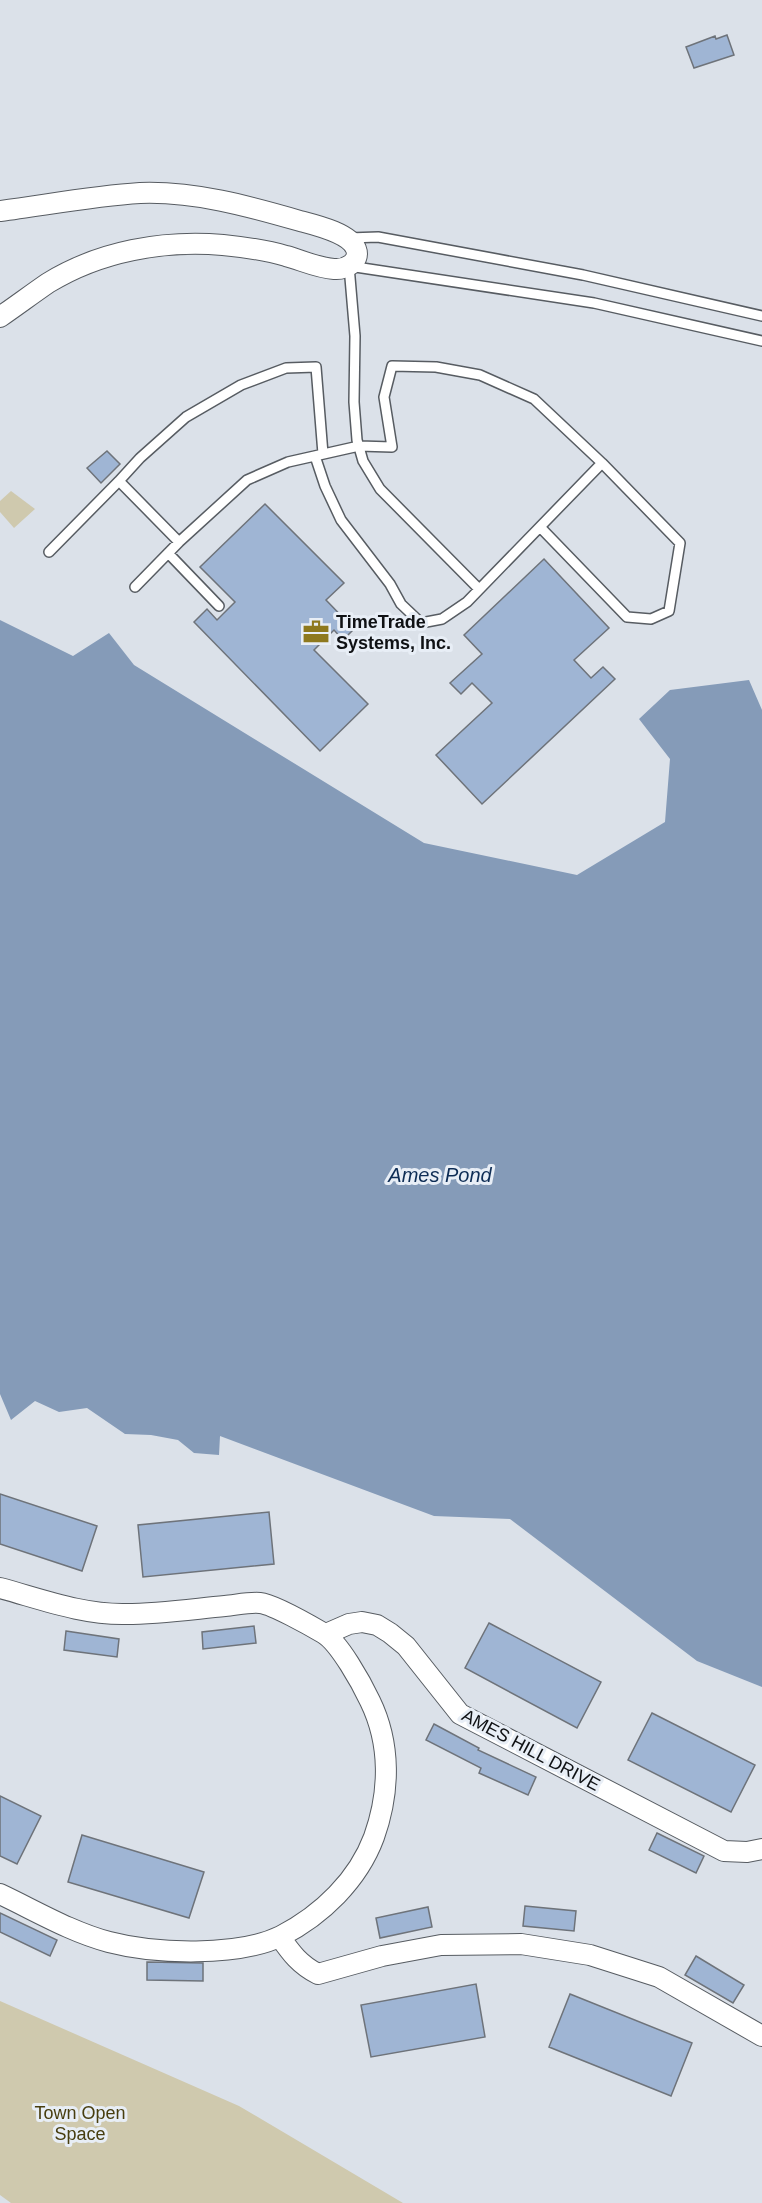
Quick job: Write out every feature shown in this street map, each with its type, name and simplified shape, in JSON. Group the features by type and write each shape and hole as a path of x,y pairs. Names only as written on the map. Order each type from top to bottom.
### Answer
{"street":[{"path":"0,211 141,193 209,198 258,209 326,229 353,243 357,251 356,260 349,266 334,269 283,255 225,245 192,243 152,246 91,263 50,282 0,317"},
{"path":"0,1588 70,1608 125,1614 262,1603 326,1634 350,1664 364,1688 379,1722 386,1754 383,1802 371,1845 362,1864 333,1899 280,1937 235,1948 205,1951 140,1948 79,1932 0,1894"},
{"name":"AMES HILL DRIVE","path":"326,1634 349,1624 362,1622 377,1625 406,1646 460,1714 724,1851 747,1852 762,1849"},
{"path":"280,1937 296,1960 318,1974 382,1956 441,1945 521,1944 590,1955 659,1977 762,2036"}],"lane":[{"path":"346,239 378,237 549,268 762,316"},
{"path":"479,589 380,489 363,461 354,402 355,336 349,266 594,303 762,341"},
{"path":"135,587 179,542 247,480 288,462 359,446 392,447 384,397 392,366 436,366 480,375 534,399 680,543 669,611 651,619 627,617 540,527"},
{"path":"49,552 140,458 186,417 241,385 286,368 316,367 319,455 325,486 341,520 390,584 401,604 421,623 442,619 467,602 602,464"},
{"path":"119,481 179,542"},
{"path":"168,553 219,606"}],"green space":[{"path":"11,491 35,509 14,528 0,512 0,501"},
{"name":"Town Open Space","path":"0,2001 239,2106 403,2203 11,2203 0,2195"}],"water":[{"name":"Ames Pond","path":"0,620 73,656 109,633 134,665 424,843 577,875 665,822 670,759 639,719 670,690 749,680 762,710 762,1687 697,1661 510,1519 434,1516 220,1436 219,1455 194,1453 178,1440 151,1435 125,1434 87,1408 59,1412 35,1401 11,1420 0,1394"}],"building":[{"path":"727,35 734,55 694,68 686,47 715,36 716,39"},
{"path":"107,451 120,464 101,483 87,468"},
{"path":"265,504 344,583 326,600 354,629 343,640 334,630 314,650 368,704 320,751 194,622 207,609 217,620 235,602 200,567"},
{"path":"544,559 609,628 574,660 591,678 603,667 615,679 482,804 436,755 492,703 472,683 461,694 450,683 482,654 464,635"},
{"path":"0,1494 97,1526 82,1571 0,1544"},
{"path":"269,1512 274,1564 143,1577 138,1525"},
{"path":"489,1623 601,1682 577,1728 465,1668"},
{"path":"254,1626 256,1643 203,1649 202,1632"},
{"path":"66,1631 119,1639 117,1657 64,1650"},
{"path":"652,1713 755,1765 731,1812 628,1760"},
{"path":"434,1724 479,1748 478,1750 536,1777 528,1795 479,1773 481,1768 426,1740"},
{"path":"0,1796 41,1816 17,1864 0,1856"},
{"path":"657,1833 704,1856 696,1873 649,1850"},
{"path":"82,1835 204,1872 189,1918 68,1882"},
{"path":"525,1906 576,1911 574,1931 523,1926"},
{"path":"428,1907 432,1927 380,1938 376,1918"},
{"path":"0,1913 57,1940 50,1956 0,1932"},
{"path":"696,1956 744,1985 733,2003 685,1975"},
{"path":"147,1962 203,1963 203,1981 147,1980"},
{"path":"476,1984 485,2037 371,2057 361,2005"},
{"path":"570,1994 692,2043 671,2096 549,2047"}],"place":[{"name":"TimeTrade Systems, Inc.","path":"316,632"}]}
